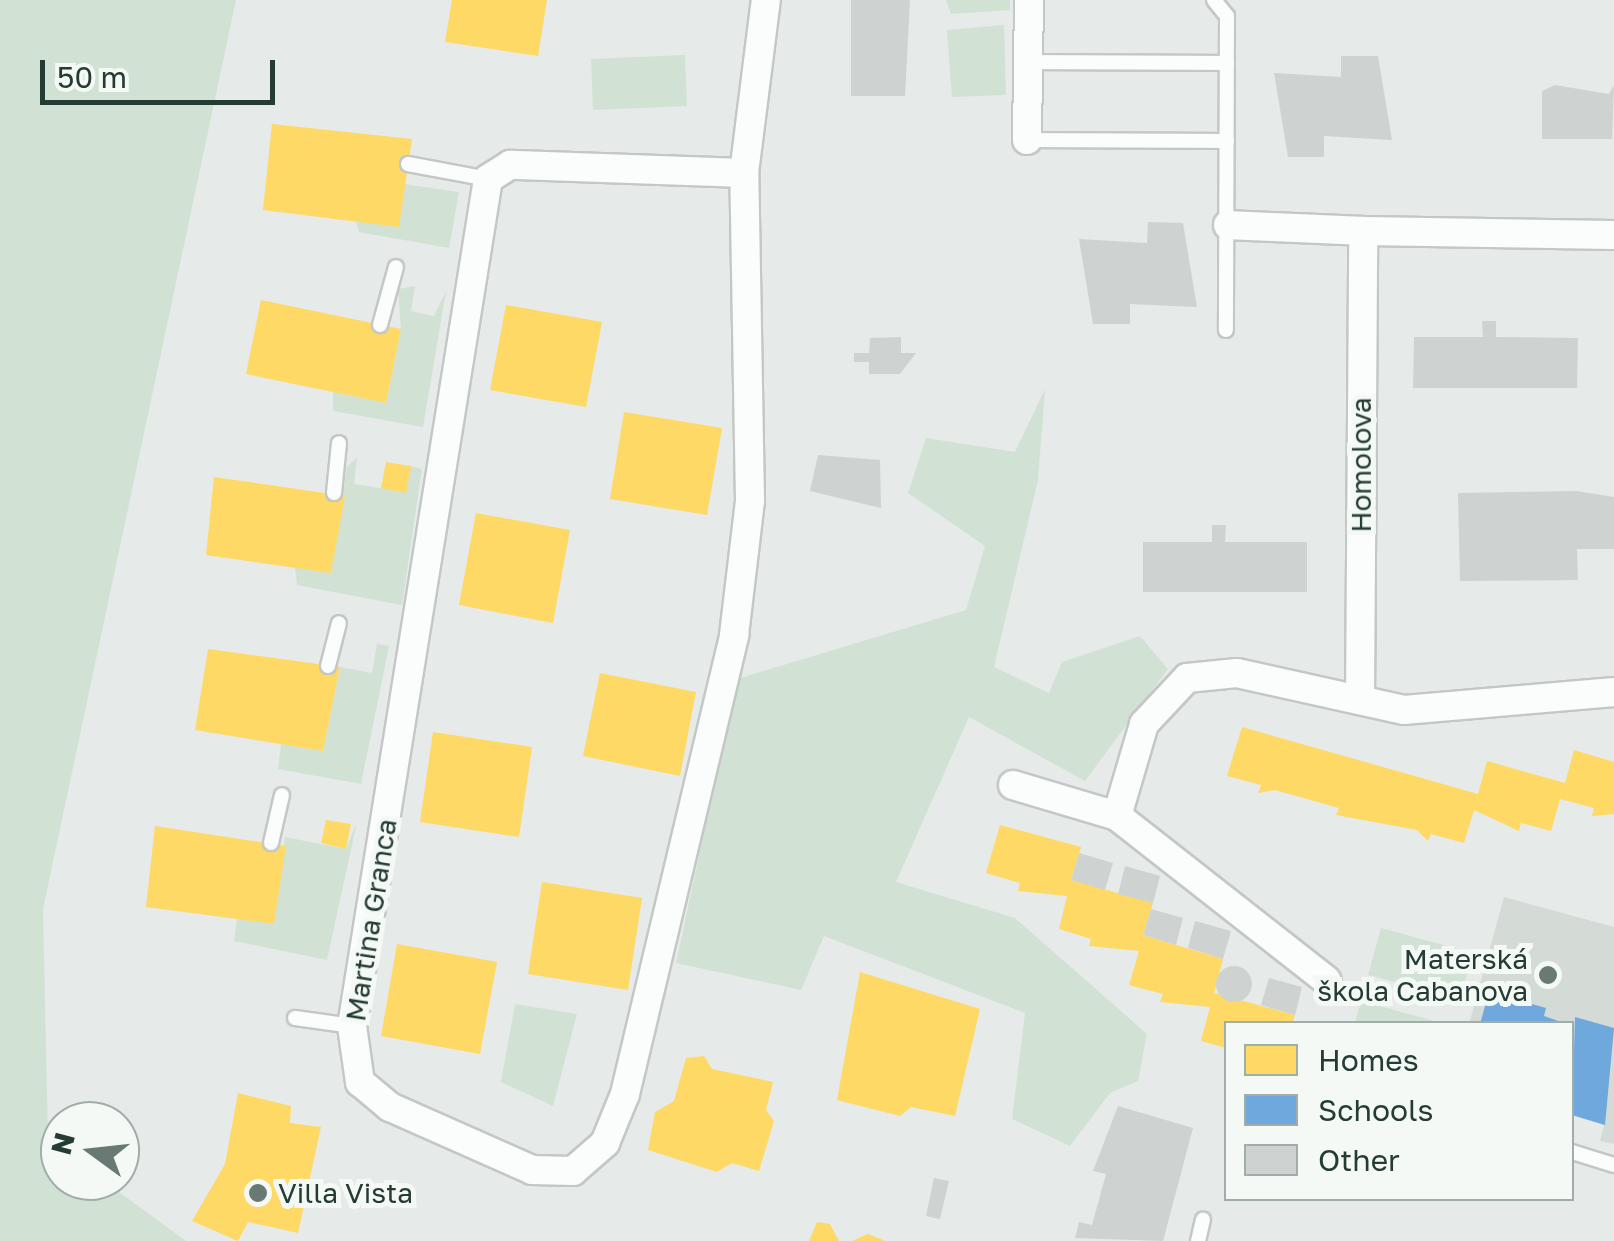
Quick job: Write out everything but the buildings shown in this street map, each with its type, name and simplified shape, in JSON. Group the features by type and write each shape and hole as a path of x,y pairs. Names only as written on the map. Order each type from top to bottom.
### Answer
{"street":[{"name":"Martina Granca","path":"488,179 352,1026 360,1082 390,1107 532,1170 573,1170 605,1142 686,854 734,635 750,502 744,173 766,0"},
{"path":"1027,140 1030,0"},
{"path":"488,179 510,165 744,173"},
{"path":"1228,225 1614,235"},
{"name":"Homolova","path":"1360,700 1363,231"},
{"path":"1117,816 1144,724 1187,678 1237,673 1360,700 1445,710 1614,692"},
{"path":"1013,785 1117,816 1326,980"}],"lane":[{"path":"1214,0 1227,16 1226,330"},
{"path":"1028,62 1227,63"},
{"path":"1027,140 1227,141"},
{"path":"408,164 488,179"},
{"path":"380,325 396,267"},
{"path":"334,494 339,443"},
{"path":"328,666 339,622"},
{"path":"270,843 282,795"},
{"path":"296,1018 352,1026"},
{"path":"1574,1153 1614,1165"},
{"path":"1198,1241 1203,1220"}],"shaded area":[{"name":"Materská škola Cabanova","path":"1504,897 1614,927 1614,1144 1600,1141 1604,1125 1574,1116 1574,1021 1470,1021"}],"green space":[{"path":"0,0 236,0 43,909 47,1101 40,1101 40,1201 131,1201 186,1241 0,1241"},
{"path":"946,0 1010,0 1010,10 951,14"},
{"path":"1004,25 1006,95 952,97 947,30"},
{"path":"685,55 687,106 593,110 591,59"},
{"path":"404,184 459,192 449,248 359,232 355,219"},
{"path":"415,286 411,311 434,316 446,291 423,427 333,411 333,392 386,403 401,329 398,289"},
{"path":"1045,389 1038,480 994,667 1049,693 1062,662 1140,636 1168,669 1085,781 969,717 896,882 1015,918 1147,1034 1138,1081 1110,1093 1070,1146 1012,1119 1025,1013 824,936 801,990 676,963 737,679 966,610 985,546 908,493 926,438 1015,452"},
{"path":"357,457 354,484 406,492 411,466 422,469 402,605 297,585 295,567 331,573 347,467"},
{"path":"377,644 389,646 361,784 278,769 281,744 323,751 340,667 372,673"},
{"path":"357,822 327,960 234,941 237,919 274,923 285,837 346,849"},
{"path":"1381,928 1473,953 1460,999 1368,975"},
{"path":"1361,1001 1435,1021 1356,1021"},
{"path":"515,1004 577,1014 553,1106 501,1082"}],"place":[{"name":"Materská škola Cabanova","path":"1548,975"},
{"name":"Villa Vista","path":"258,1193"}]}
